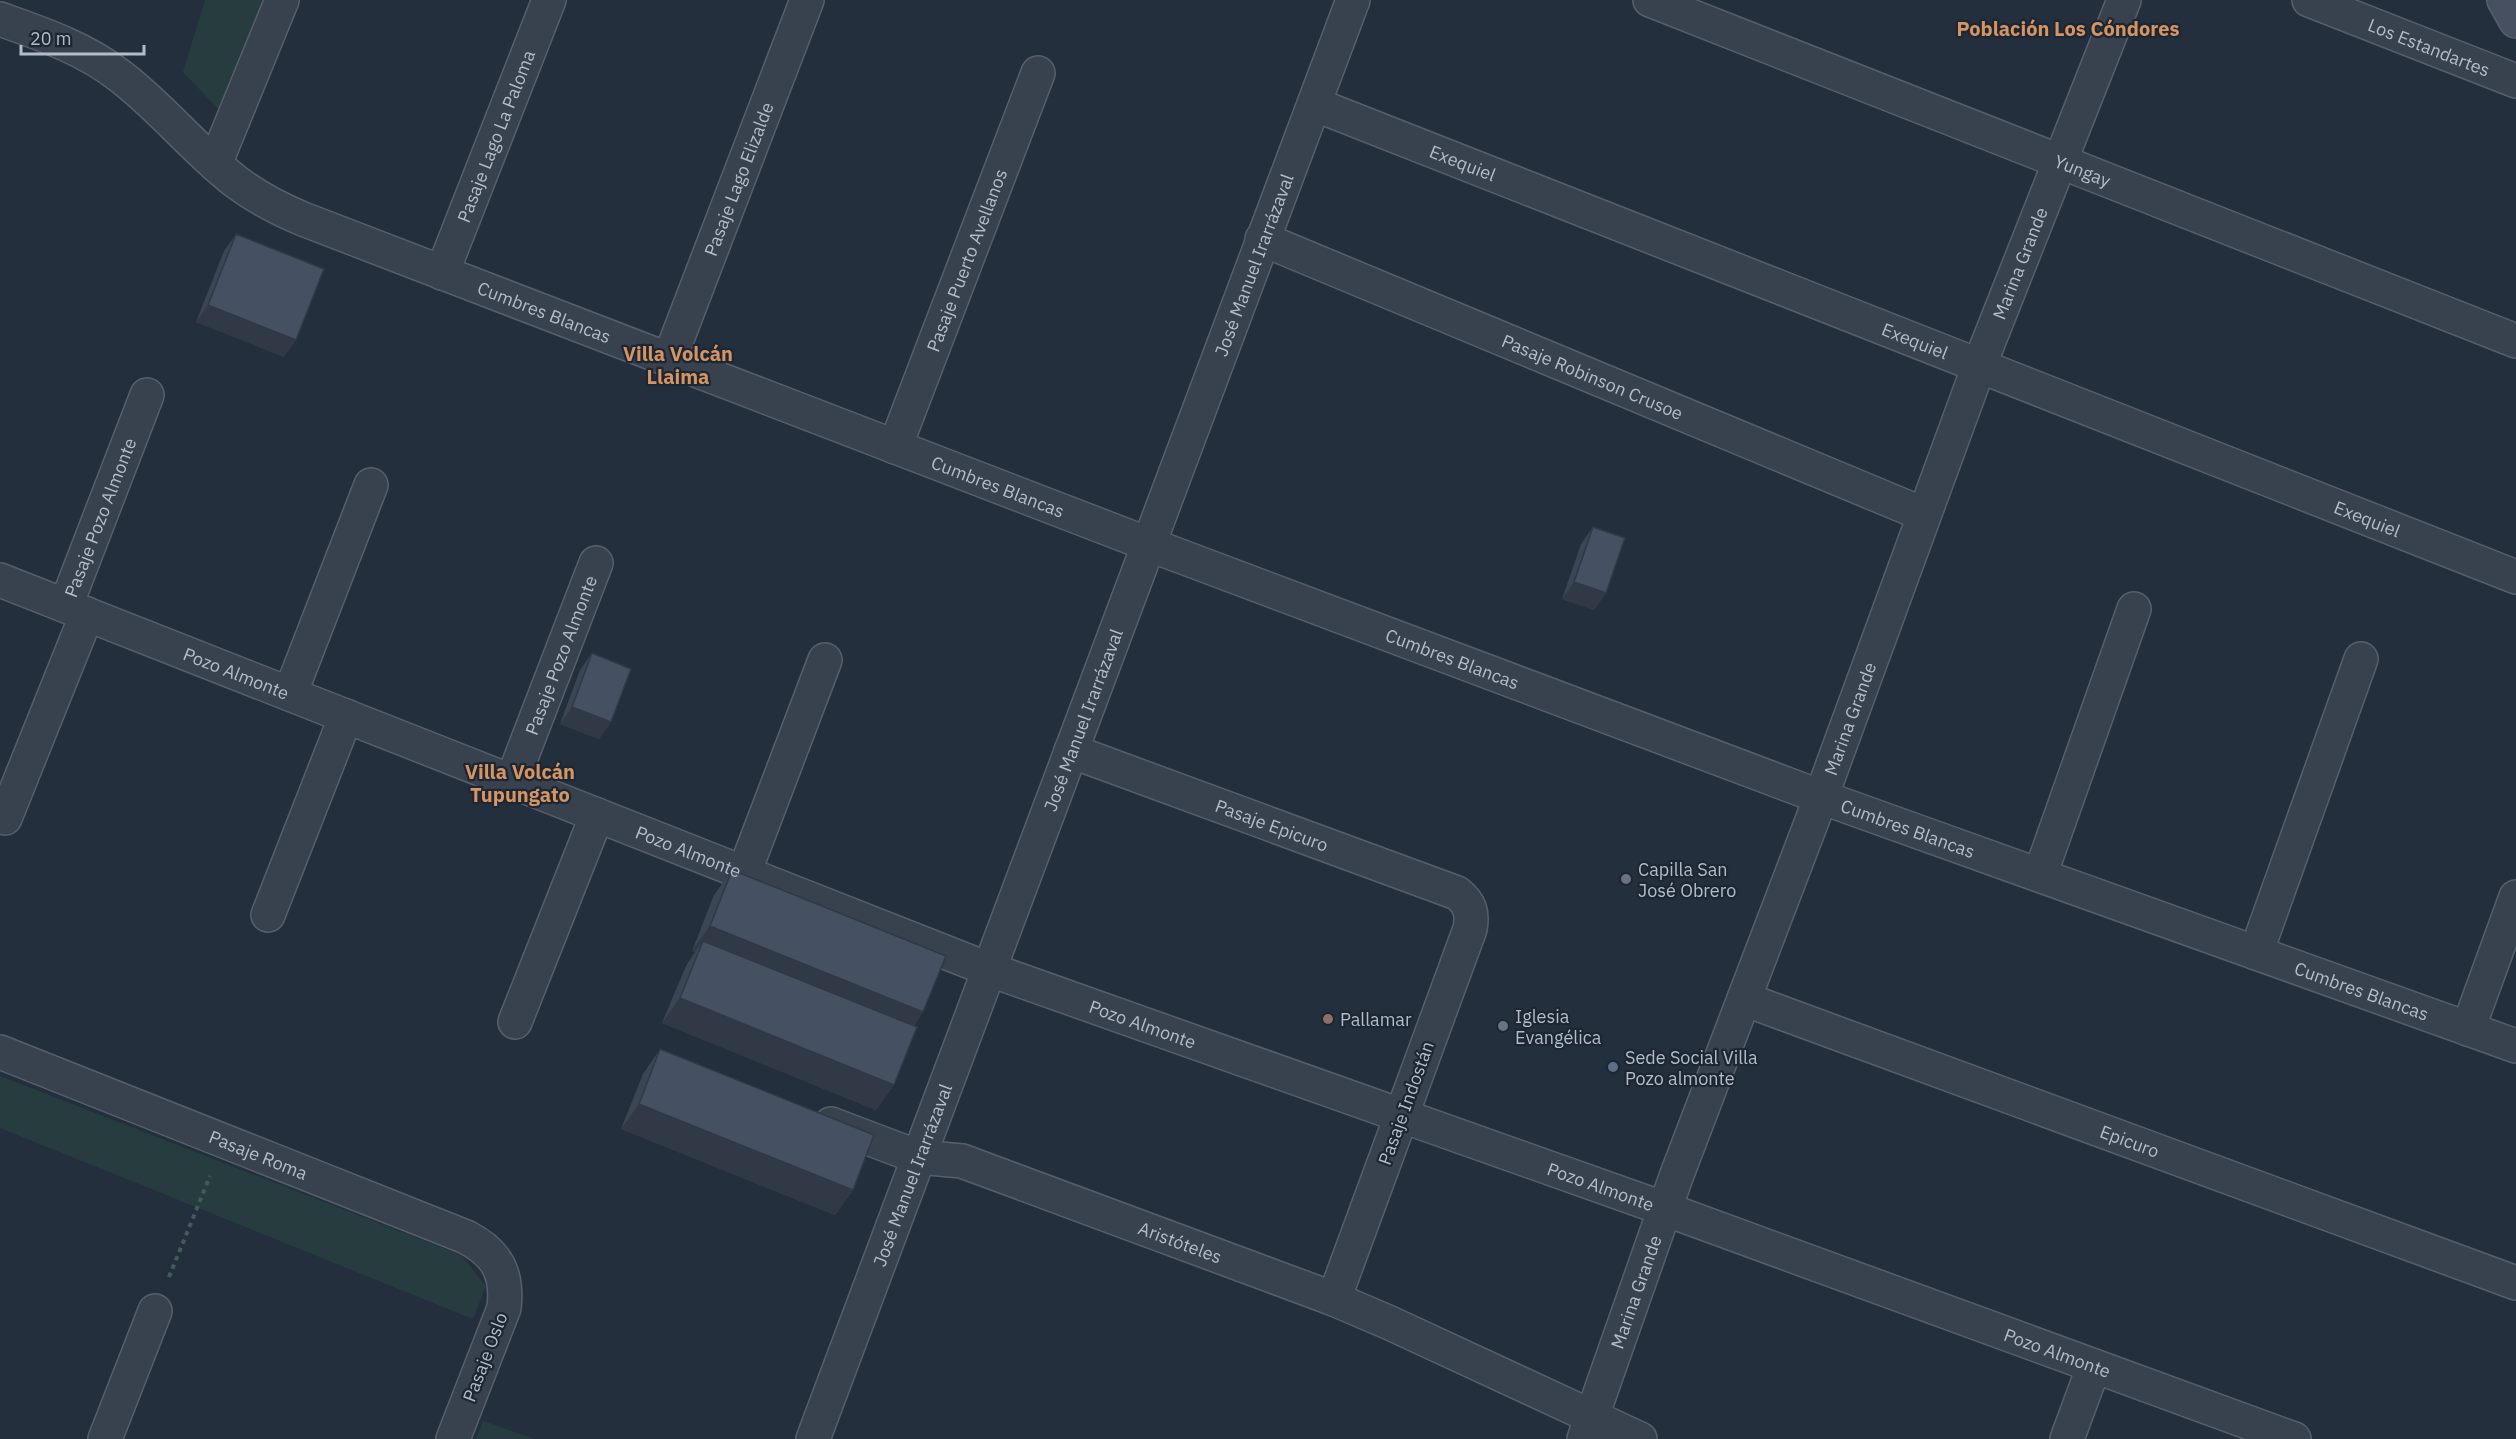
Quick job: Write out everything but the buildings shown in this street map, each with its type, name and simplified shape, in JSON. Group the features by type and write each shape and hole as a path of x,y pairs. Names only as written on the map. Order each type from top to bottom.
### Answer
{"street":[{"path":"215,164 282,0"},
{"name":"Pasaje Lago La Paloma","path":"442,273 549,0"},
{"name":"Pasaje Lago Elizalde","path":"669,360 807,0"},
{"name":"José Manuel Irarrázaval","path":"813,1439 1353,0"},
{"name":"Yungay","path":"1650,0 2516,342"},
{"name":"Marina Grande","path":"1588,1428 1665,1209 1821,797 1923,514 2124,0"},
{"name":"Los Estandartes","path":"2309,0 2516,81"},
{"path":"2504,0 2516,21"},
{"name":"Cumbres Blancas","path":"0,19 75,48 100,62 141,94 215,164 249,190 279,208 442,273 1148,544 1821,797 2516,1046"},
{"name":"Pasaje Puerto Avellanos","path":"895,447 1038,73"},
{"name":"Exequiel","path":"1314,105 2516,578"},
{"name":"Pasaje Robinson Crusoe","path":"1262,239 1923,514"},
{"name":"Pasaje Pozo Almonte","path":"5,818 77,610 147,395"},
{"path":"290,694 371,485"},
{"name":"Pasaje Pozo Almonte","path":"512,781 596,563"},
{"name":"Pozo Almonte","path":"0,580 988,969 1665,1209 2294,1439"},
{"path":"2040,875 2134,609"},
{"path":"2256,953 2361,659"},
{"path":"744,873 825,660"},
{"path":"268,915 346,716"},
{"name":"Pasaje Epicuro","path":"1071,751 1457,893 1470,907"},
{"path":"515,1022 597,815"},
{"path":"2468,1029 2516,897"},
{"name":"Pasaje Indostán","path":"1334,1299 1470,929 1472,918 1470,907"},
{"name":"Epicuro","path":"1744,999 2516,1283"},
{"name":"Pasaje Roma","path":"0,1052 466,1237 482,1245 494,1258 502,1274"},
{"name":"Aristóteles","path":"807,1114 918,1157 962,1161 1334,1299 1390,1323 1588,1428 1641,1439"},
{"name":"Pasaje Oslo","path":"453,1439 504,1308 506,1291 502,1274"},
{"path":"105,1439 155,1311"},
{"path":"2067,1439 2094,1366"}],"path":[{"path":"155,1311 225,1141"}],"green space":[{"path":"205,0 269,0 225,116 183,72"},
{"path":"0,1076 461,1255 486,1286 473,1319 0,1128"},
{"path":"483,1421 535,1439 476,1439"}],"place":[{"name":"Capilla San José Obrero","path":"1626,879"},
{"name":"Pallamar","path":"1328,1019"},
{"name":"Iglesia Evangélica","path":"1503,1026"},
{"name":"Sede Social Villa Pozo almonte","path":"1613,1067"}],"district":[{"name":"Población Los Cóndores","path":"2068,28"},
{"name":"Villa Volcán Llaima","path":"678,364"},
{"name":"Villa Volcán Tupungato","path":"520,782"}]}
